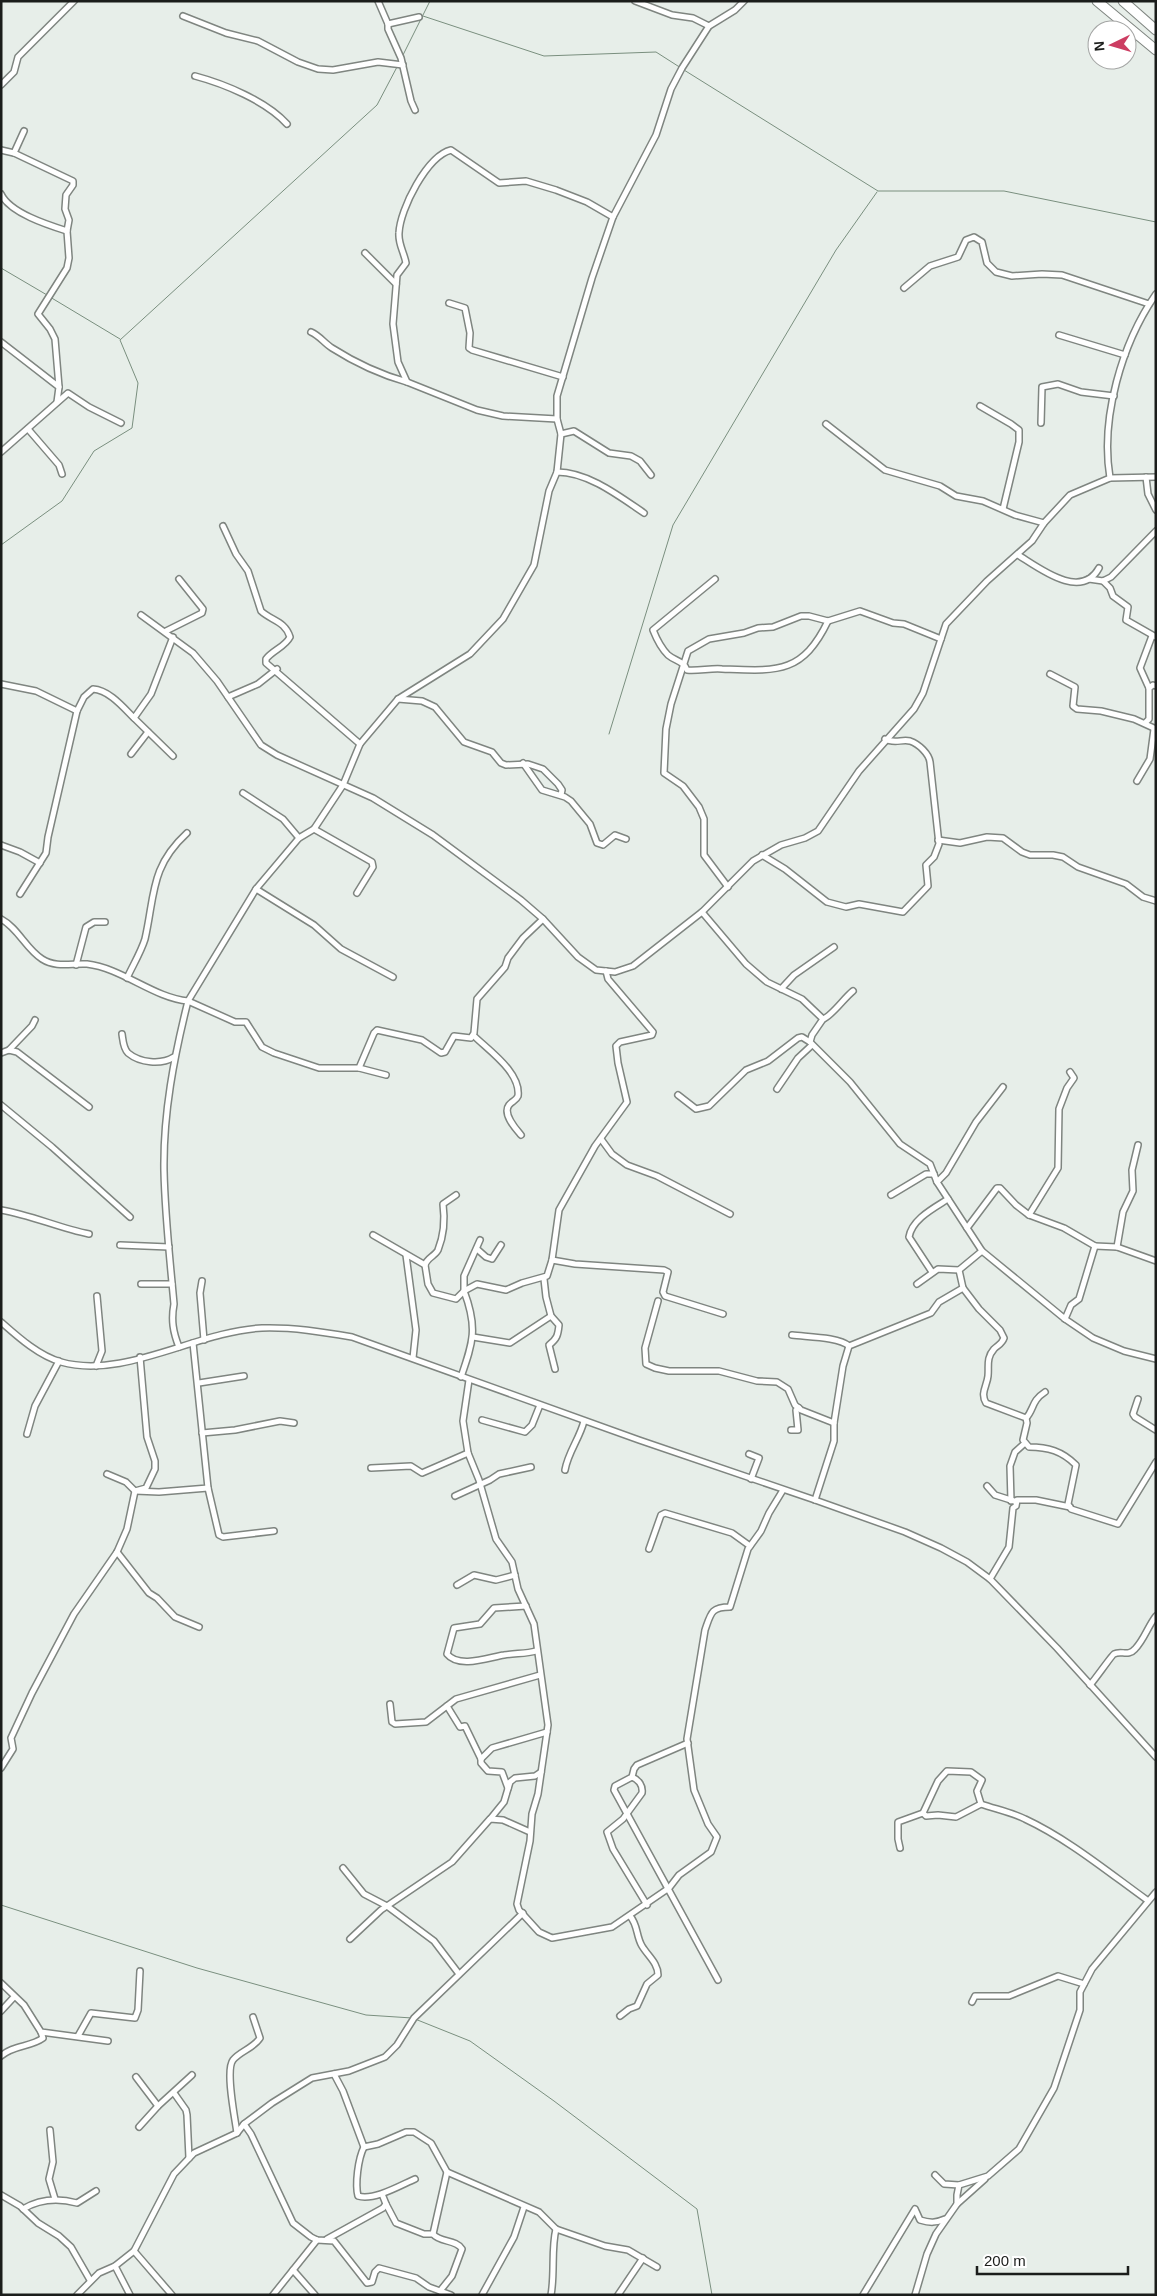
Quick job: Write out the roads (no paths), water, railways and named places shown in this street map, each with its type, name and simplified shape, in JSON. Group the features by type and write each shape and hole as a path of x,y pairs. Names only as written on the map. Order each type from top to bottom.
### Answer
{"highway":[{"path":"1097,1 1156,50"},
{"path":"1123,1 1156,30"}],"street":[{"path":"1,85 14,72 18,57 74,1"},
{"path":"378,1 403,65 411,101 415,110"},
{"path":"635,1 672,15 693,18 709,26"},
{"path":"178,1347 173,1333 171,1318 174,1304 164,1170 166,1123 174,1057 188,1002 256,889 298,838 314,829 343,786 360,744 398,699 470,654 503,619 534,565 549,491 557,472 561,434 557,420 557,396 592,278 613,217 656,135 671,89 709,26 735,10 744,1"},
{"path":"183,16 226,33 258,42 298,62 318,69 333,70 378,62 403,65"},
{"path":"388,24 419,17"},
{"path":"195,76 245,95 274,113 287,124"},
{"path":"14,153 24,131"},
{"path":"1,150 14,153 73,181 73,185 66,195 65,209 69,220 66,231 69,258 67,268 38,314 55,339 59,387 58,402"},
{"path":"407,382 398,362 393,324 397,275 406,263 398,232 406,205 422,174 446,152 451,150 499,183 526,181 587,202 613,217"},
{"path":"1,194 4,200 21,211 44,224 66,231"},
{"path":"904,288 930,266 958,257 966,240 974,237 982,242 987,263 996,272 1012,276 1062,275 1149,304"},
{"path":"365,252 396,284"},
{"path":"1110,478 1107,459 1114,396 1125,355 1136,325 1156,294"},
{"path":"449,303 465,308 470,333 469,348 492,357 563,377"},
{"path":"311,332 317,334 331,347 392,378 407,382 477,410 503,416 557,420"},
{"path":"1060,335 1125,355"},
{"path":"1,342 59,387"},
{"path":"1041,423 1042,387 1058,384 1081,392 1114,396"},
{"path":"1,452 68,393 89,407 121,423"},
{"path":"980,406 1019,430 1019,442 1003,509"},
{"path":"826,424 885,470 940,486 956,496 983,501 1015,515 1044,523"},
{"path":"28,429 59,465 62,474"},
{"path":"561,434 574,431 609,453 631,456 640,461 651,475"},
{"path":"557,472 566,472 602,486 644,512"},
{"path":"141,615 193,653 261,745 277,755 373,798 433,835 543,918 578,957 596,970 615,972 634,966 702,912 753,860 781,845 804,838 818,831 859,771 885,739 914,709 923,693 946,624 986,581 1032,542 1044,523 1070,495 1110,478 1156,476"},
{"path":"1146,477 1148,494 1156,510"},
{"path":"223,526 236,554 248,571 261,611 282,623 290,637 288,642 266,659 266,663 276,669 360,744"},
{"path":"1018,555 1057,578 1068,582 1090,579 1103,581 1124,566 1156,531"},
{"path":"1090,579 1099,568"},
{"path":"166,632 202,613 203,609 179,579"},
{"path":"716,579 653,630 657,642 670,656 685,665 687,670 755,671 782,669 805,656 822,635 828,621"},
{"path":"1103,581 1110,588 1113,596 1128,607 1126,620 1154,637 1140,668 1149,688 1149,719 1145,723"},
{"path":"728,887 704,855 704,819 699,807 683,786 664,773 666,729 670,704 685,665 688,651 710,639 744,633 758,628 773,627 801,616 828,621 860,611 874,618 904,624 941,639"},
{"path":"134,718 151,694 172,637"},
{"path":"228,698 258,684 276,669"},
{"path":"1050,674 1075,686 1073,706 1077,709 1101,711 1145,723 1155,729 1150,759 1137,781"},
{"path":"1,684 36,690 77,711"},
{"path":"1149,688 1153,685 1156,686"},
{"path":"20,894 46,853 77,711 84,697 93,689 97,689 123,706 173,756"},
{"path":"398,699 422,701 435,707 464,742 492,752 501,763 506,765 523,763 534,765 549,774 562,790 561,795"},
{"path":"131,754 148,732"},
{"path":"762,855 785,869 827,902 846,907 859,904 903,912 928,886 926,865 937,851 938,840 929,757 923,750 909,741 890,742 885,739"},
{"path":"523,763 542,790 561,795 571,801 590,824 597,844 603,844 615,835 626,839"},
{"path":"243,794 283,819 298,838"},
{"path":"314,829 372,862 373,867 357,893"},
{"path":"127,978 144,942 152,894 161,868 174,845 187,833"},
{"path":"938,840 960,843 986,837 1002,838 1022,852 1030,855 1053,855 1063,858 1078,867 1126,884 1143,897 1156,901"},
{"path":"1,845 20,852 40,863"},
{"path":"256,889 314,925 341,949 393,977"},
{"path":"702,912 746,964 767,982 802,999 823,1019"},
{"path":"473,1035 478,999 490,982 505,967 508,958 522,938 543,918"},
{"path":"1,919 42,959 53,964 88,964 235,1022 246,1022 262,1047 274,1053 319,1068 359,1068 386,1076"},
{"path":"76,964 86,926 94,922 105,922"},
{"path":"781,988 794,975 834,947"},
{"path":"555,1369 549,1345 558,1336 560,1325 551,1316 544,1279 552,1260 559,1210 580,1171 627,1102 616,1046 620,1042 652,1035 653,1032 608,979 606,971"},
{"path":"776,1089 811,1043 812,1035 823,1019 829,1017 839,1003 853,991"},
{"path":"1,1053 10,1050 32,1026 35,1020"},
{"path":"359,1068 374,1033 378,1030 422,1040 441,1053 445,1052 454,1036 471,1038 473,1035"},
{"path":"122,1034 124,1046 127,1052 132,1055 156,1063 165,1062 174,1057"},
{"path":"473,1035 496,1055 516,1082 518,1096 509,1105 507,1111 510,1119 522,1135"},
{"path":"678,1095 696,1109 705,1108 722,1095 751,1066 768,1061 802,1037 811,1043 846,1077 900,1144 930,1164 937,1182 982,1251 1065,1319 1093,1338 1124,1351 1156,1358"},
{"path":"10,1050 16,1052 89,1107"},
{"path":"1029,1215 1058,1168 1059,1109 1066,1088 1074,1078 1070,1072"},
{"path":"937,1182 946,1173 976,1122 1003,1087"},
{"path":"1,1105 52,1147 130,1217"},
{"path":"601,1139 612,1154 627,1164 657,1176 730,1214"},
{"path":"1117,1248 1123,1212 1134,1191 1132,1170 1138,1145"},
{"path":"891,1194 926,1174 934,1174"},
{"path":"967,1228 997,1188 1005,1191 1016,1205 1029,1215 1064,1228 1095,1246 1117,1248 1156,1261"},
{"path":"456,1195 443,1204 445,1220 437,1250 426,1261 425,1265 428,1284 433,1293 456,1298 477,1284 506,1290 522,1283 544,1279"},
{"path":"932,1272 908,1237 909,1232 913,1224 948,1199"},
{"path":"1,1210 21,1214 60,1228 89,1234"},
{"path":"373,1235 425,1265"},
{"path":"461,1377 474,1338 473,1323 464,1292 466,1283 464,1276 480,1240"},
{"path":"120,1245 169,1247"},
{"path":"477,1249 486,1257 492,1259 501,1245"},
{"path":"1065,1319 1071,1305 1079,1299 1095,1246"},
{"path":"917,1284 938,1269 959,1270 982,1251"},
{"path":"406,1254 416,1330 413,1358"},
{"path":"552,1260 581,1265 664,1270 668,1272 663,1292 664,1296 723,1314"},
{"path":"959,1270 963,1288 979,1309 1000,1330 1004,1338 1000,1345 994,1349 986,1366 988,1377 983,1393 984,1399 986,1403 1026,1418"},
{"path":"202,1280 200,1293 204,1340"},
{"path":"141,1284 172,1284"},
{"path":"815,1500 834,1441 834,1423 842,1366 850,1346 931,1312 939,1302 963,1288"},
{"path":"96,1366 102,1351 97,1296"},
{"path":"658,1301 645,1348 646,1364 655,1368 669,1370 719,1371 757,1381 777,1382 788,1389 799,1408 834,1423"},
{"path":"474,1338 510,1343 551,1316"},
{"path":"1,1322 17,1336 59,1362 84,1366 96,1366 140,1357 204,1340 261,1328 320,1332 352,1338 413,1358 584,1421 905,1532 967,1562 990,1579 1156,1757"},
{"path":"792,1335 827,1340 835,1339 844,1341 850,1346"},
{"path":"194,1343 208,1488 219,1535 223,1537 274,1531"},
{"path":"135,1491 146,1488 154,1469 154,1461 147,1438 140,1357"},
{"path":"26,1434 35,1406 59,1362"},
{"path":"199,1383 244,1376"},
{"path":"469,1380 463,1421 468,1453 480,1485 493,1532 512,1562 518,1589 534,1624 536,1651 547,1713 548,1732 528,1853 516,1898 517,1904 523,1913 539,1932 552,1938 612,1927 647,1905 669,1888 679,1875 711,1852 716,1837 708,1824 694,1790 688,1743 705,1630 711,1613 719,1607 730,1607 740,1570 750,1546 783,1490"},
{"path":"1026,1418 1034,1402 1045,1392"},
{"path":"1138,1399 1133,1414 1135,1418 1156,1430"},
{"path":"482,1420 525,1432 532,1425 540,1405"},
{"path":"791,1430 798,1430 796,1410 799,1408"},
{"path":"1026,1418 1028,1424 1024,1440 1029,1447 1048,1447 1066,1456 1076,1465 1069,1497 1068,1504 1070,1507"},
{"path":"202,1433 235,1430 280,1421 294,1423"},
{"path":"565,1470 584,1421"},
{"path":"990,1579 1009,1547 1013,1508 1016,1506 1010,1466 1014,1452 1025,1443"},
{"path":"371,1468 411,1466 422,1474 468,1453"},
{"path":"750,1454 759,1458 751,1479"},
{"path":"987,1486 995,1495 1014,1500 1036,1500 1070,1507 1076,1512 1118,1524 1156,1462"},
{"path":"455,1496 499,1474 531,1467"},
{"path":"107,1474 126,1482 135,1491 160,1492 208,1488"},
{"path":"198,1488 207,1477"},
{"path":"1,1768 13,1748 11,1738 50,1658 74,1614 117,1552 127,1529 135,1491"},
{"path":"649,1549 661,1515 665,1513 732,1533 750,1546"},
{"path":"117,1552 149,1593 157,1598 175,1617 199,1627"},
{"path":"458,1585 474,1575 496,1580 515,1575"},
{"path":"526,1606 494,1608 480,1624 454,1628 447,1654 453,1659 476,1662 503,1655 536,1651"},
{"path":"1090,1685 1106,1666 1112,1655 1116,1653 1129,1654 1134,1650 1156,1616"},
{"path":"390,1704 392,1722 399,1725 426,1722 456,1699 540,1675"},
{"path":"350,1939 387,1906 452,1862 504,1802 508,1793 502,1772 488,1771 481,1763 481,1759 465,1726 460,1727 456,1723 447,1706"},
{"path":"481,1759 492,1748 548,1732"},
{"path":"688,1743 637,1765 632,1777 615,1786 614,1790 628,1812 718,1980"},
{"path":"508,1788 515,1778 535,1776 541,1771"},
{"path":"923,1814 938,1781 947,1771 971,1772 982,1780 977,1791 980,1804"},
{"path":"632,1777 637,1779 642,1788 642,1793 624,1819 607,1832 613,1849 647,1905"},
{"path":"900,1848 898,1822 923,1814 926,1816 956,1817 980,1804 1023,1818 1037,1825 1079,1851 1147,1900"},
{"path":"490,1819 503,1820 530,1832"},
{"path":"343,1868 364,1894 387,1906 434,1941 459,1974"},
{"path":"915,2295 927,2254 936,2234 957,2204 1019,2149 1054,2088 1080,2010 1080,1992 1092,1968 1147,1900 1156,1892"},
{"path":"77,2295 99,2272 115,2266 134,2251 174,2174 194,2153 237,2133 244,2124 296,2086 312,2078 349,2071 385,2057 397,2046 414,2018 523,1913"},
{"path":"620,2016 637,2006 647,1984 658,1975 651,1955 642,1946 636,1923 630,1916"},
{"path":"78,2036 91,2013 134,2018 138,2010 140,1971"},
{"path":"972,2002 975,1996 1012,1995 1058,1976 1084,1984"},
{"path":"1,1983 24,2005 43,2038 38,2042 7,2051 1,2056"},
{"path":"1,2010 14,1997"},
{"path":"237,2133 229,2068 234,2058 260,2038 253,2017"},
{"path":"41,2032 108,2040"},
{"path":"334,2074 343,2090 364,2147 358,2169 358,2196 363,2198 382,2194 415,2179"},
{"path":"139,2127 158,2106 192,2075"},
{"path":"136,2077 158,2106"},
{"path":"174,2093 186,2110 189,2158"},
{"path":"244,2124 251,2134 293,2224 317,2240 327,2239 334,2241 367,2283 372,2282 375,2272 379,2268 416,2278 451,2295"},
{"path":"50,2130 53,2162 49,2179 55,2199"},
{"path":"364,2147 378,2144 406,2132 414,2132 431,2143 447,2172 539,2212 556,2229 606,2246 628,2250 657,2267"},
{"path":"433,2234 447,2172"},
{"path":"935,2175 944,2184 960,2185 988,2176"},
{"path":"957,2204 960,2185"},
{"path":"23,2209 31,2204 55,2199 77,2203 96,2191"},
{"path":"382,2194 396,2223 424,2234 433,2234 440,2240 460,2245 462,2249 452,2276 440,2290"},
{"path":"1,2195 23,2209 38,2223 71,2247 90,2280"},
{"path":"327,2239 367,2218 386,2204"},
{"path":"482,2295 514,2237 524,2207"},
{"path":"863,2295 916,2209 920,2220 937,2223 948,2218"},
{"path":"551,2295 555,2253 553,2240 556,2229"},
{"path":"273,2295 317,2240"},
{"path":"134,2251 172,2295"},
{"path":"618,2295 643,2258"},
{"path":"115,2266 130,2295"},
{"path":"293,2270 315,2295"}],"waterway":[{"path":"402,57 430,1"},
{"path":"423,16 544,56 656,52 681,68"},
{"path":"1,545 62,501 94,451 132,428 138,383 120,340 377,105 397,67"},
{"path":"684,70 878,191 1004,191 1156,222"},
{"path":"609,734 673,525 836,250 877,192"},
{"path":"1,268 47,295"},
{"path":"50,297 120,339"},
{"path":"1,1905 197,1968 366,2015 412,2018"},
{"path":"415,2019 470,2041 554,2101 697,2209 712,2295"}]}
